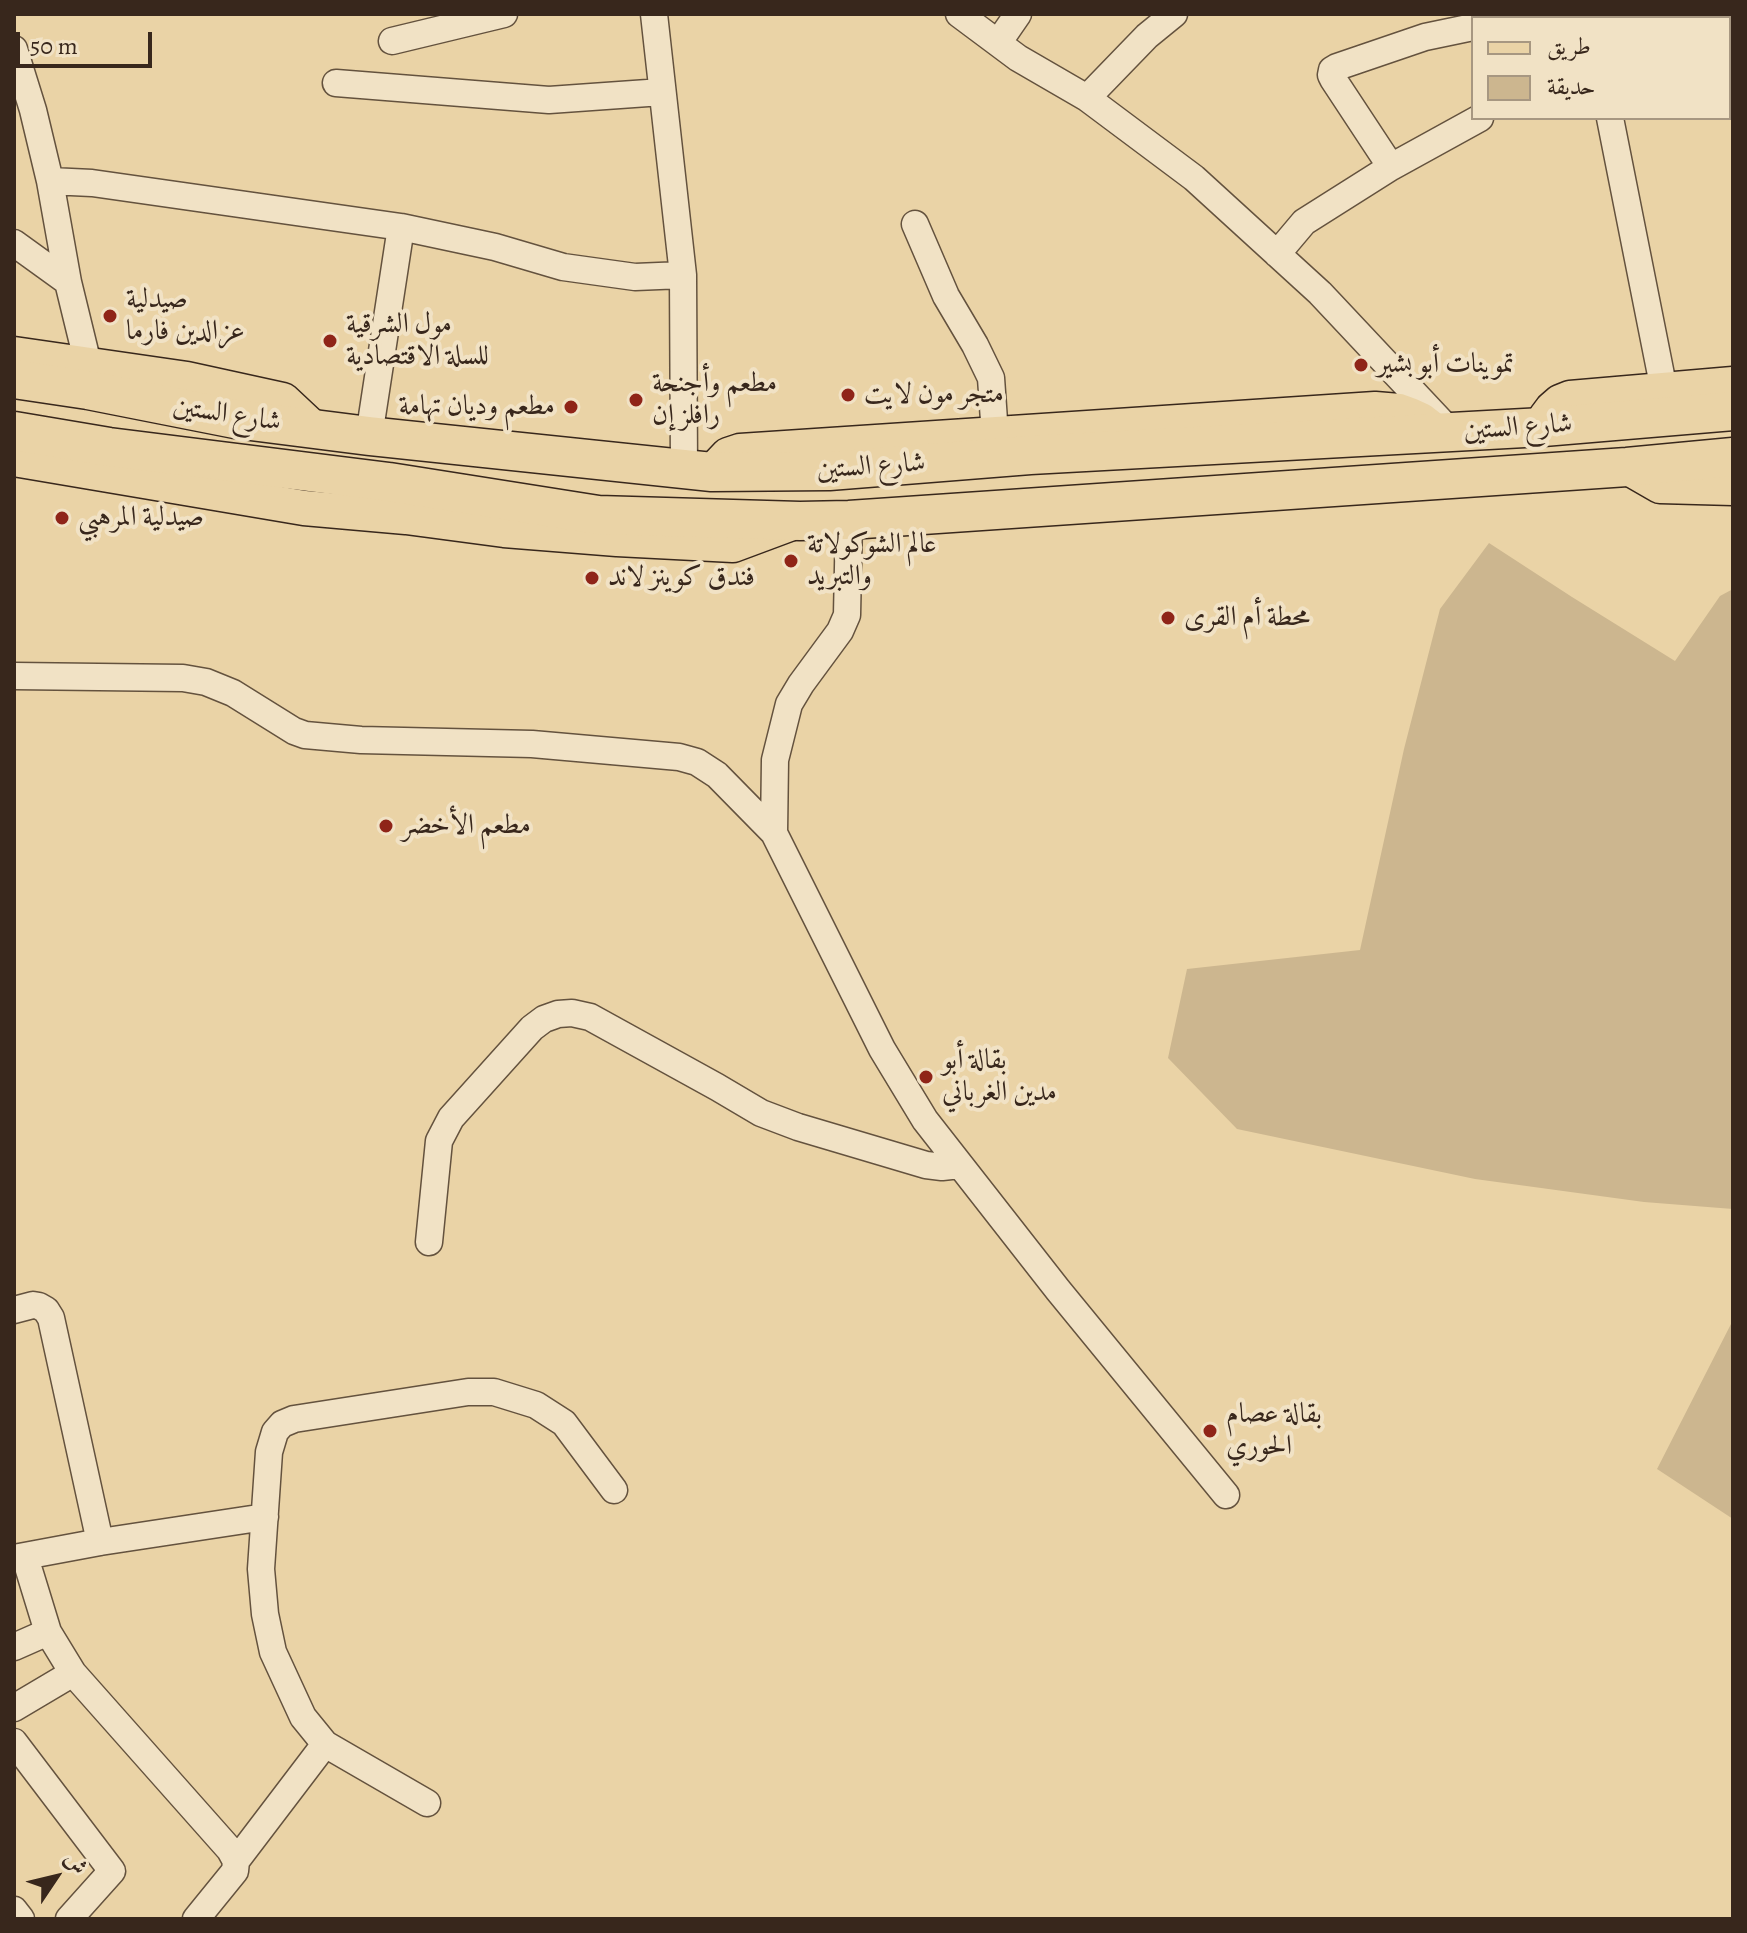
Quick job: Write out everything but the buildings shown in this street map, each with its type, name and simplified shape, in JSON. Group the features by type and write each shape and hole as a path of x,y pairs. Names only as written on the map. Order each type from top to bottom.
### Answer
{"highway":[{"name":"شارع الستين","path":"14,379 235,419 698,470 829,471 1018,441 1446,434 1543,427 1719,399"},
{"name":"شارع الستين","path":"14,431 104,460 389,482 598,515 800,521 1627,467 1733,457"}],"main road":[{"path":"14,354 187,379 283,400 314,429"},
{"path":"1543,427 1552,409 1570,398 1664,390 1719,399"},
{"path":"14,459 104,460"},
{"path":"1627,467 1660,486 1733,488"}],"street":[{"path":"392,41 504,14"},
{"path":"654,14 683,275 698,470"},
{"path":"959,14 1018,58 1087,98 1194,178 1320,293 1446,434"},
{"path":"998,43 1018,14"},
{"path":"1087,98 1147,36 1174,14"},
{"path":"1391,167 1333,79 1332,70 1425,37 1471,27"},
{"path":"14,49 50,181 68,282 88,364"},
{"path":"336,83 549,100 662,92"},
{"path":"1277,254 1304,222 1391,167 1476,120"},
{"path":"1610,120 1664,390"},
{"path":"50,181 92,183 401,227 495,247 563,267 635,277 683,275"},
{"path":"915,224 946,296 975,345 1018,441"},
{"path":"369,436 401,227"},
{"path":"14,243 68,282"},
{"path":"774,833 775,760 789,704 831,644 847,615 849,520"},
{"path":"14,676 183,678 206,682 233,693 305,735 361,740 532,744 679,757 697,762 717,775 774,833 894,1069 925,1120 1058,1290 1226,1495"},
{"path":"429,1242 439,1141 451,1118 532,1028 558,1014 590,1017 761,1113 798,1127 926,1165 960,1165"},
{"path":"14,1310 33,1305 46,1310 51,1318 100,1542"},
{"path":"427,1803 325,1744 303,1717 273,1652 265,1614 261,1569 269,1452 275,1432 282,1424 294,1419 468,1392 494,1392 536,1405 564,1423 614,1490"},
{"path":"236,1861 230,1850 73,1673 48,1632 20,1558 100,1542 265,1517"},
{"path":"14,1647 48,1632"},
{"path":"14,1708 73,1673"},
{"path":"14,1742 112,1871 69,1919"},
{"path":"196,1919 235,1871 236,1861 325,1744"},
{"path":"14,1910 21,1919"}],"green space":[{"path":"1489,543 1675,661 1720,596 1733,589 1733,1209 1644,1202 1475,1179 1237,1129 1168,1058 1187,969 1360,950 1404,749 1440,609"},
{"path":"1733,1325 1733,1519 1657,1469"}],"place":[{"name":"صيدلية عزالدين فارما","path":"110,316"},
{"name":"مول الشرقية للسلة الاقتصادية","path":"330,341"},
{"name":"تموينات أبو بشير","path":"1361,365"},
{"name":"متجر مون لايت","path":"848,395"},
{"name":"مطعم وأجنحة رافلز إن","path":"636,400"},
{"name":"مطعم وديان تهامة","path":"571,407"},
{"name":"صيدلية المرهبي","path":"62,518"},
{"name":"عالم الشوكولاتة والتبريد","path":"791,561"},
{"name":"فندق كوينز لاند","path":"592,578"},
{"name":"محطة أم القرى","path":"1168,618"},
{"name":"مطعم الأخضر","path":"386,826"},
{"name":"بقالة أبو مدين الغرباني","path":"926,1077"},
{"name":"بقالة عصام الحوري","path":"1210,1431"}]}
